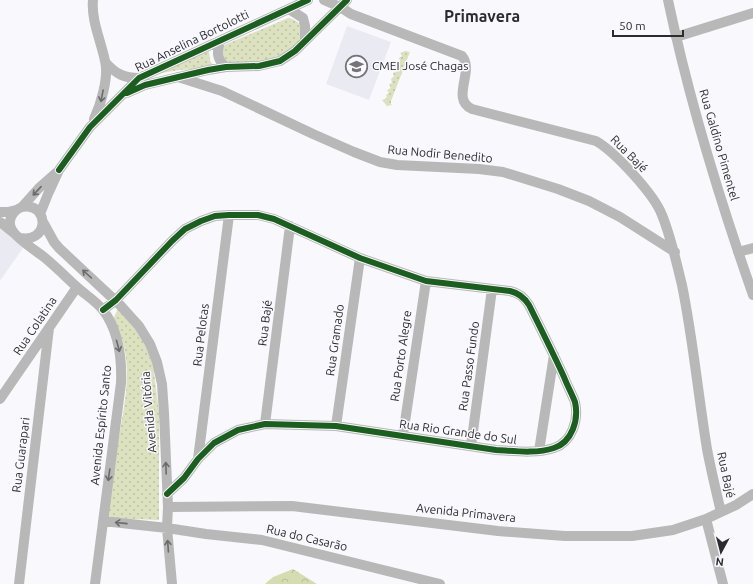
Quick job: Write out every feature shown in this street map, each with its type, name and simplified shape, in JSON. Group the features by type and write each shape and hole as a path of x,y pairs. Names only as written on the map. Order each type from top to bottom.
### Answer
{"street":[{"path":"90,127 102,101 106,63 95,22 93,0"},
{"name":"Rua Anselina Bortolotti","path":"124,94 139,78 308,0"},
{"name":"Rua Bajé","path":"324,0 344,3 351,14 462,56 466,62 467,70 462,89 464,103 467,107 596,140 604,145 646,190 662,214 675,252 689,321 708,451 721,512"},
{"name":"Rua Galdino Pimentel","path":"668,0 703,143 753,295"},
{"name":"Rua Anselina Bortolotti","path":"124,94 145,85 222,67 272,64 288,57 344,3"},
{"path":"289,9 303,18 305,26 305,40"},
{"path":"676,37 753,13"},
{"path":"212,87 212,79 222,67 218,58 220,40"},
{"path":"106,63 112,70 121,76 139,78"},
{"name":"Rua Nodir Benedito","path":"178,77 212,87 320,137 380,162 397,165 479,169 503,172 558,189 589,201 620,217 675,252"},
{"path":"59,170 12,215 10,228 17,236 27,239 34,238 39,234 42,228 42,218 48,194 59,170 90,127 124,94"},
{"path":"0,212 8,212 29,206 36,209 42,218"},
{"name":"Rua Pelotas","path":"198,459 229,215"},
{"name":"Rua Rio Grande do Sul","path":"119,303 172,241 185,229 215,216 258,215 274,219 360,258 426,281 517,293 524,298 529,305 575,402 575,426 570,436 555,448 539,451 515,451 471,446 336,426 265,424 238,430 214,443 198,459 184,478 167,494"},
{"name":"Avenida Vitória","path":"42,218 48,233 59,248 119,303 150,344 157,362 162,384 164,413 168,507 167,528 172,584"},
{"name":"Avenida Espírito Santo","path":"0,222 55,266 103,310 112,326 117,340 121,364 121,383 95,584"},
{"name":"Rua Bajé","path":"265,424 290,226"},
{"path":"738,252 753,248"},
{"name":"Rua Gramado","path":"336,426 360,258"},
{"name":"Rua Porto Alegre","path":"403,436 426,281"},
{"name":"Rua Colatina","path":"0,399 77,287"},
{"name":"Rua Passo Fundo","path":"471,446 492,289"},
{"path":"103,310 119,303"},
{"name":"Rua Guarapari","path":"19,584 49,328"},
{"path":"539,451 554,355"},
{"name":"Avenida Primavera","path":"168,507 292,506 498,531 565,536 632,536 673,530 706,519 736,505 753,494"},
{"path":"706,519 723,584"},
{"path":"103,521 167,528"},
{"name":"Rua do Casarão","path":"167,528 262,540 440,584"}],"shaded area":[{"name":"CMEI José Chagas","path":"347,26 391,42 369,100 326,84"},
{"path":"0,226 23,248 0,281"}],"green space":[{"path":"288,18 298,22 304,37 285,54 264,62 232,65 223,59 222,46"},
{"path":"209,51 210,60 214,68 179,70 150,75"},
{"path":"405,51 410,52 391,101 392,105 387,106 382,100 387,98 386,95 389,93 387,90 391,88 389,84 392,83 391,79 394,76 393,73 396,72 395,68 398,66 396,63 400,61 399,58 402,56 400,53"},
{"path":"119,307 135,327 146,347 153,365 159,412 159,520 106,518 126,395 127,379 127,364 124,348 120,333 113,319"},
{"path":"293,569 317,584 265,584 273,577"}],"cycle path":[{"path":"59,170 90,127 139,78 308,0"},
{"path":"127,93 145,85 208,70 226,67 259,66 280,61 295,51 347,0"},
{"path":"103,310 116,300 185,229 215,216 258,215 274,219 360,258 426,281 510,291 519,294 529,305 556,359 575,402 575,423 570,436 560,445 540,451 525,452 496,450 336,426 265,424 238,430 214,443 198,459 184,478 167,494"}],"place":[{"name":"CMEI José Chagas","path":"357,66"}],"district":[{"name":"Primavera","path":"482,16"}]}
